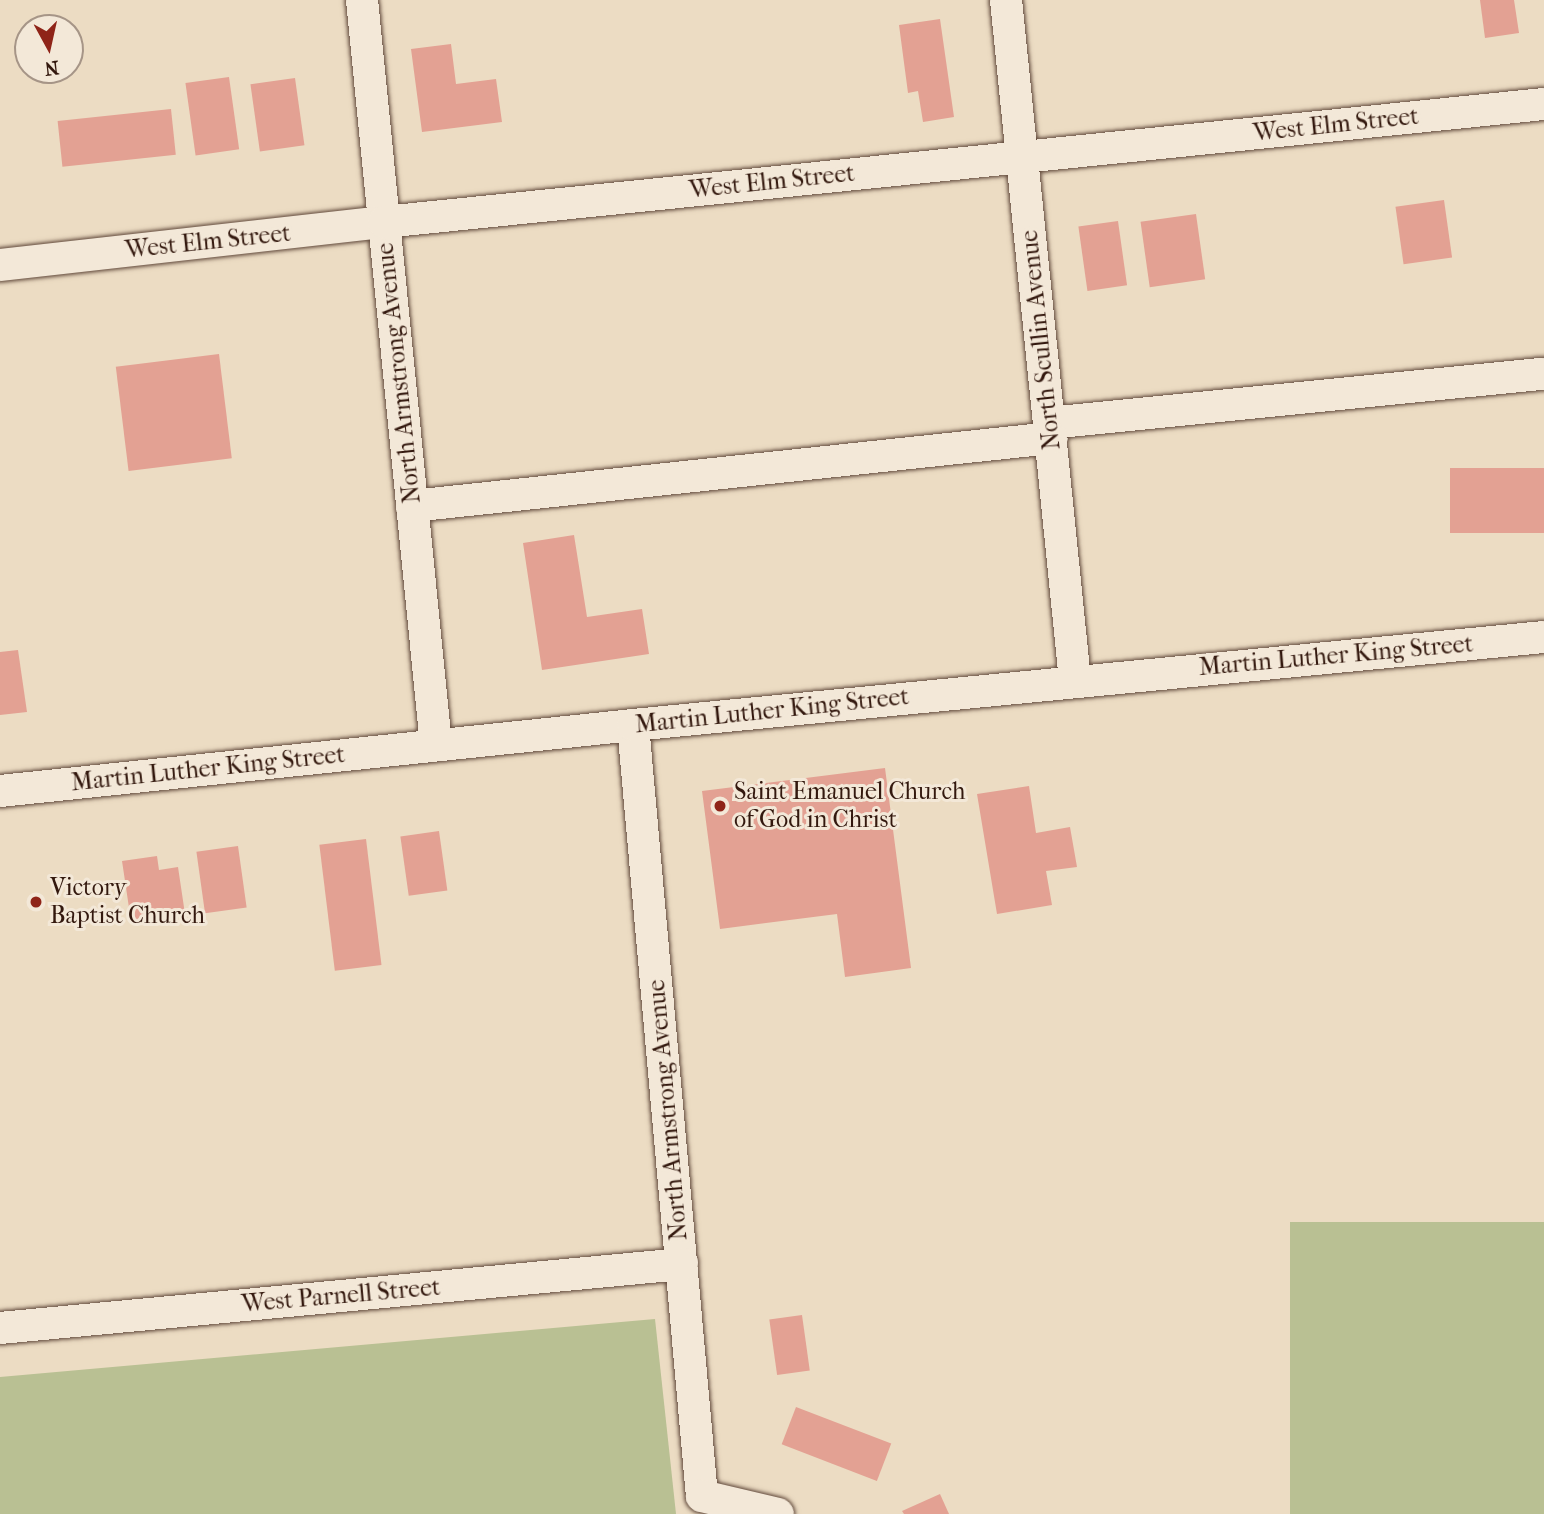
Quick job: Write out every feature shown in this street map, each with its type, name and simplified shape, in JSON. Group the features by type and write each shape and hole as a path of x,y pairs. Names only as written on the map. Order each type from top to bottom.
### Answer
{"street":[{"name":"North Armstrong Avenue","path":"362,0 436,745"},
{"name":"North Scullin Avenue","path":"1006,0 1075,681"},
{"name":"West Elm Street","path":"0,265 384,222 1544,104"},
{"path":"412,506 1544,374"},
{"name":"Martin Luther King Street","path":"0,791 633,724 1544,637"},
{"name":"North Armstrong Avenue","path":"633,724 702,1496 778,1514"},
{"name":"West Parnell Street","path":"0,1328 682,1264"}],"green space":[{"path":"1290,1222 1544,1222 1544,1514 1290,1514"},
{"path":"655,1319 676,1514 0,1514 0,1377"}],"building":[{"path":"1480,0 1514,0 1519,33 1485,38"},
{"path":"940,19 954,117 923,122 918,91 908,93 899,25"},
{"path":"451,44 456,84 496,79 502,122 422,132 411,49"},
{"path":"229,77 239,149 196,155 185,83"},
{"path":"295,78 304,145 260,152 250,84"},
{"path":"171,109 176,155 62,167 58,121"},
{"path":"1444,200 1452,257 1404,264 1395,207"},
{"path":"1196,214 1205,279 1150,287 1141,222"},
{"path":"1118,221 1127,285 1087,291 1078,227"},
{"path":"219,354 232,458 129,471 116,367"},
{"path":"1450,468 1544,468 1544,533 1450,533"},
{"path":"574,535 587,617 642,609 649,654 542,670 523,543"},
{"path":"18,650 27,712 0,715 0,652"},
{"path":"885,768 911,968 845,977 837,914 720,929 702,791"},
{"path":"1029,786 1036,833 1070,827 1077,867 1046,871 1052,905 997,914 977,794"},
{"path":"439,831 447,890 409,896 400,836"},
{"path":"366,839 381,965 335,971 319,845"},
{"path":"238,846 247,907 205,913 196,852"},
{"path":"157,856 159,870 178,867 185,914 131,921 122,861"},
{"path":"802,1315 810,1370 777,1375 769,1320"},
{"path":"796,1407 891,1444 877,1481 782,1444"},
{"path":"940,1494 949,1514 904,1514 902,1511"}],"place":[{"name":"Saint Emanuel Church of God in Christ","path":"720,806"},
{"name":"Victory Baptist Church","path":"36,902"}]}
